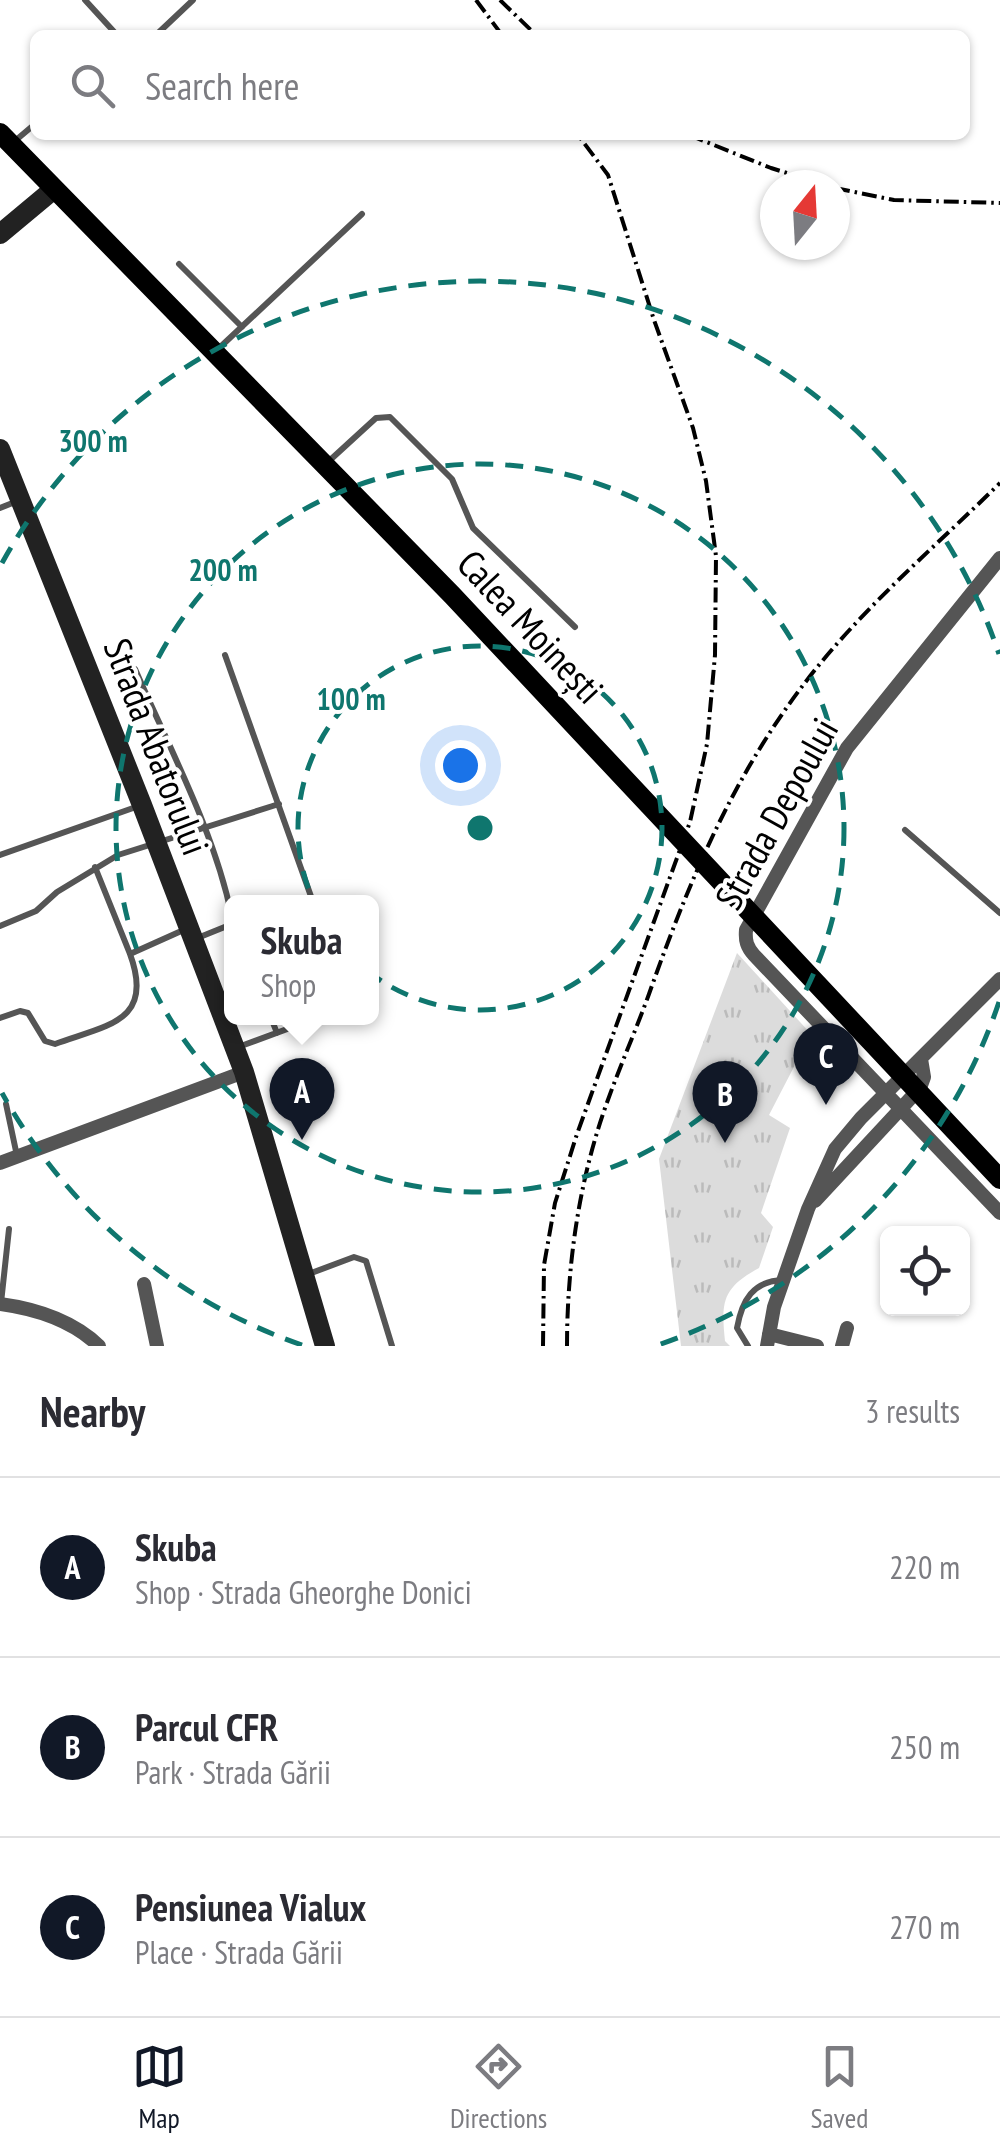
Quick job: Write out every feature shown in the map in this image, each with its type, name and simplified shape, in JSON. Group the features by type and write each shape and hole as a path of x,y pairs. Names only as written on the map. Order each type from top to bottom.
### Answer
{"main road":[{"name":"Calea Moinești","path":"6,139 493,638 1000,1178"}],"street":[{"path":"0,234 54,188"},
{"name":"Strada Abatorului","path":"0,450 224,1020"},
{"name":"Strada Depoului","path":"1000,558 846,748 746,930 747,947 754,956 1000,1213"},
{"path":"817,1346 768,1340 808,1209 835,1149 1000,979"},
{"name":"Strada Abatorului","path":"226,1025 244,1072 325,1346"},
{"path":"808,1209 920,1088 924,1056"},
{"path":"0,1163 244,1072"},
{"path":"144,1284 157,1346"},
{"path":"0,1304 67,1322 100,1346"},
{"path":"842,1346 847,1328"}],"lane":[{"path":"84,0 111,30"},
{"path":"161,30 193,0"},
{"path":"6,139 30,127"},
{"path":"215,353 362,214"},
{"path":"179,264 242,327"},
{"path":"324,465 376,418 390,417 452,479 472,528 575,627"},
{"path":"0,508 20,500"},
{"path":"226,656 310,895"},
{"path":"134,669 205,830 224,895"},
{"path":"0,926 36,911 57,892 118,855 280,804"},
{"path":"0,855 142,805"},
{"path":"904,830 1000,912"},
{"path":"0,1018 20,1011 28,1013 45,1041 56,1044 122,1020 132,1010 139,979 96,867"},
{"path":"130,954 224,923"},
{"path":"274,1025 277,1033"},
{"path":"235,1048 298,1025"},
{"path":"6,1104 18,1157"},
{"path":"0,1304 9,1229"},
{"path":"305,1276 354,1258 366,1260 392,1346"},
{"path":"748,1346 737,1328 748,1295 762,1283 784,1280"}],"green space":[{"path":"737,953 811,1034 769,1115 790,1128 761,1213 773,1227 759,1268 738,1282 724,1306 725,1341 730,1346 681,1346 659,1159"}],"railway":[{"path":"476,0 498,30"},
{"path":"500,0 531,30"},
{"path":"543,1346 544,1265 555,1203 690,822 707,744 715,655 716,556 706,481 693,428 608,175 582,140"},
{"path":"701,140 777,170"},
{"path":"850,191 894,200 1000,203"},
{"path":"567,1346 574,1240 596,1136 680,912 714,833 778,720 826,657 873,605 1000,483"}],"place":[{"name":"Pensiunea Vialux","path":"826,1105"},
{"name":"Skuba","path":"302,1140"},
{"name":"Parcul CFR","path":"725,1143"}]}
